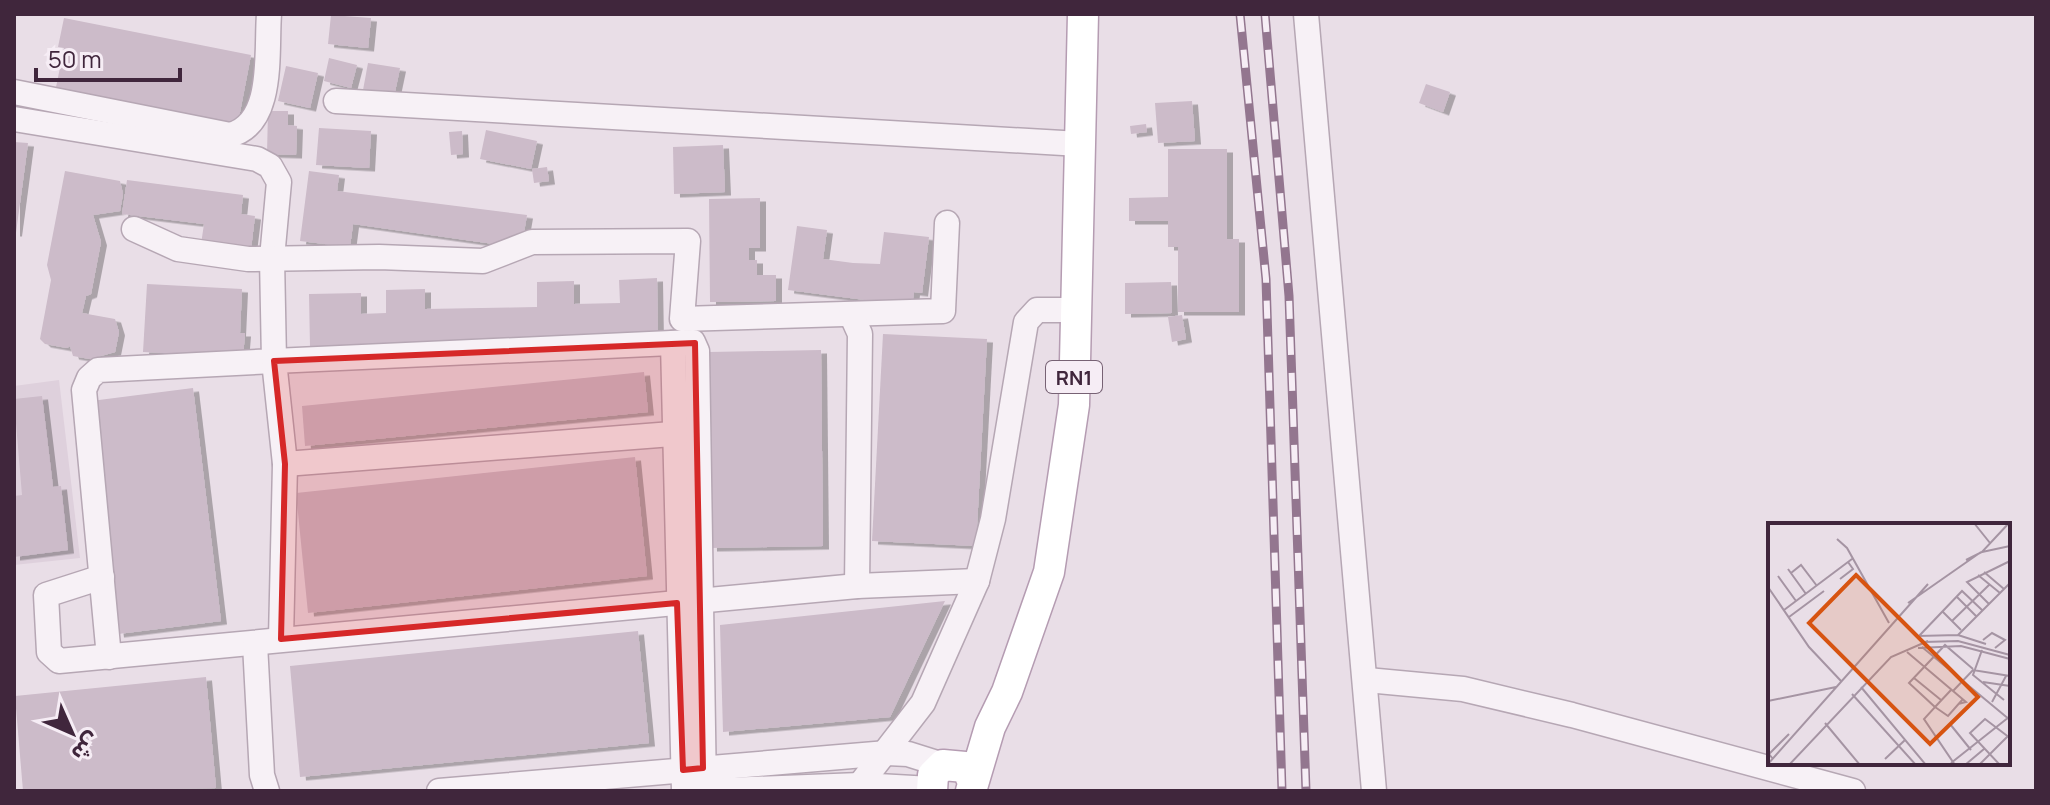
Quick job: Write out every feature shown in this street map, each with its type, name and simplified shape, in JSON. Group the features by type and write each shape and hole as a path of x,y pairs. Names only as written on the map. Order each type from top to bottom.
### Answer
{"main road":[{"name":"RN1","path":"958,782 1007,692 1049,572 1074,405 1083,14"}],"street":[{"path":"14,92 230,135 242,132 253,124 262,101 269,14"},
{"path":"1306,14 1367,680 1374,791"},
{"path":"336,101 1080,144"},
{"path":"14,119 257,159 270,166 279,182 272,258 274,361 285,464 281,639"},
{"path":"134,229 178,249 209,256 272,258 483,261 532,242 688,241 682,319 943,311 947,223"},
{"path":"857,788 887,753 937,677 977,581 993,519 1026,322 1037,310 1074,310"},
{"path":"851,314 860,334 857,586"},
{"path":"109,657 84,390 89,378 98,370 690,341 697,345 702,601 696,783"},
{"path":"673,343 677,603 696,783"},
{"path":"285,464 673,435 699,430"},
{"path":"102,577 51,591 44,603 52,657 59,661 857,586 977,581"},
{"path":"255,644 262,786"},
{"path":"1367,680 1463,689 1572,715 1853,791"},
{"path":"696,783 887,753 908,754 958,782"},
{"path":"439,791 696,783 857,788 958,782"}],"highlighted area":[{"path":"695,343 703,768 683,770 677,603 281,639 285,464 274,361"}],"shaded area":[{"path":"59,380 80,558 14,565 14,386"}],"building":[{"path":"331,15 371,18 368,48 328,44"},
{"path":"64,18 251,55 236,133 54,97 64,48 58,47"},
{"path":"329,58 357,65 351,88 324,81"},
{"path":"368,63 400,68 392,106 361,101"},
{"path":"286,66 318,73 310,108 278,101"},
{"path":"1426,84 1450,92 1443,112 1419,103"},
{"path":"1192,101 1195,141 1158,143 1155,103"},
{"path":"268,111 288,111 288,125 297,126 296,155 267,154"},
{"path":"1146,124 1147,132 1131,134 1130,126"},
{"path":"319,128 371,131 369,168 316,165"},
{"path":"486,130 537,141 531,169 480,159"},
{"path":"462,131 463,154 451,155 449,132"},
{"path":"14,142 28,143 16,233 14,233"},
{"path":"723,145 725,192 674,194 673,147"},
{"path":"1168,149 1227,149 1227,239 1239,239 1239,312 1178,312 1178,247 1168,247 1168,221 1129,221 1129,198 1168,197"},
{"path":"547,167 549,181 534,183 532,169"},
{"path":"65,171 120,181 123,194 120,211 93,215 101,242 91,294 86,296 82,313 115,319 119,332 115,352 90,359 73,356 70,346 45,344 40,339 51,280 47,265"},
{"path":"309,171 339,175 337,191 527,215 523,238 509,236 508,246 353,224 350,247 300,241"},
{"path":"127,180 243,195 241,214 255,216 250,257 200,251 204,224 122,214"},
{"path":"760,198 760,248 749,248 749,260 757,260 757,275 776,275 776,301 710,302 709,199"},
{"path":"797,226 827,230 823,259 853,263 880,264 884,232 929,237 922,293 914,292 912,306 788,290"},
{"path":"657,278 658,338 310,347 309,294 361,293 361,314 386,313 386,290 425,289 425,309 537,307 537,282 574,281 574,304 620,303 619,280"},
{"path":"1171,282 1172,313 1125,314 1125,283"},
{"path":"147,284 242,289 240,333 245,333 243,357 143,352"},
{"path":"1182,315 1186,339 1172,342 1168,317"},
{"path":"883,334 987,339 976,546 872,541"},
{"path":"821,350 823,546 711,548 708,352"},
{"path":"644,372 648,412 305,446 302,406"},
{"path":"193,388 221,621 118,634 91,401"},
{"path":"42,396 53,487 61,486 68,550 14,557 14,496 22,495 14,399"},
{"path":"635,457 647,576 308,613 296,493"},
{"path":"945,601 890,717 723,732 720,625"},
{"path":"638,631 649,743 300,777 290,666"},
{"path":"206,677 216,788 23,791 15,696"}],"railway":[{"path":"1240,14 1266,279 1282,791"},
{"path":"1265,14 1289,296 1306,791"}]}
